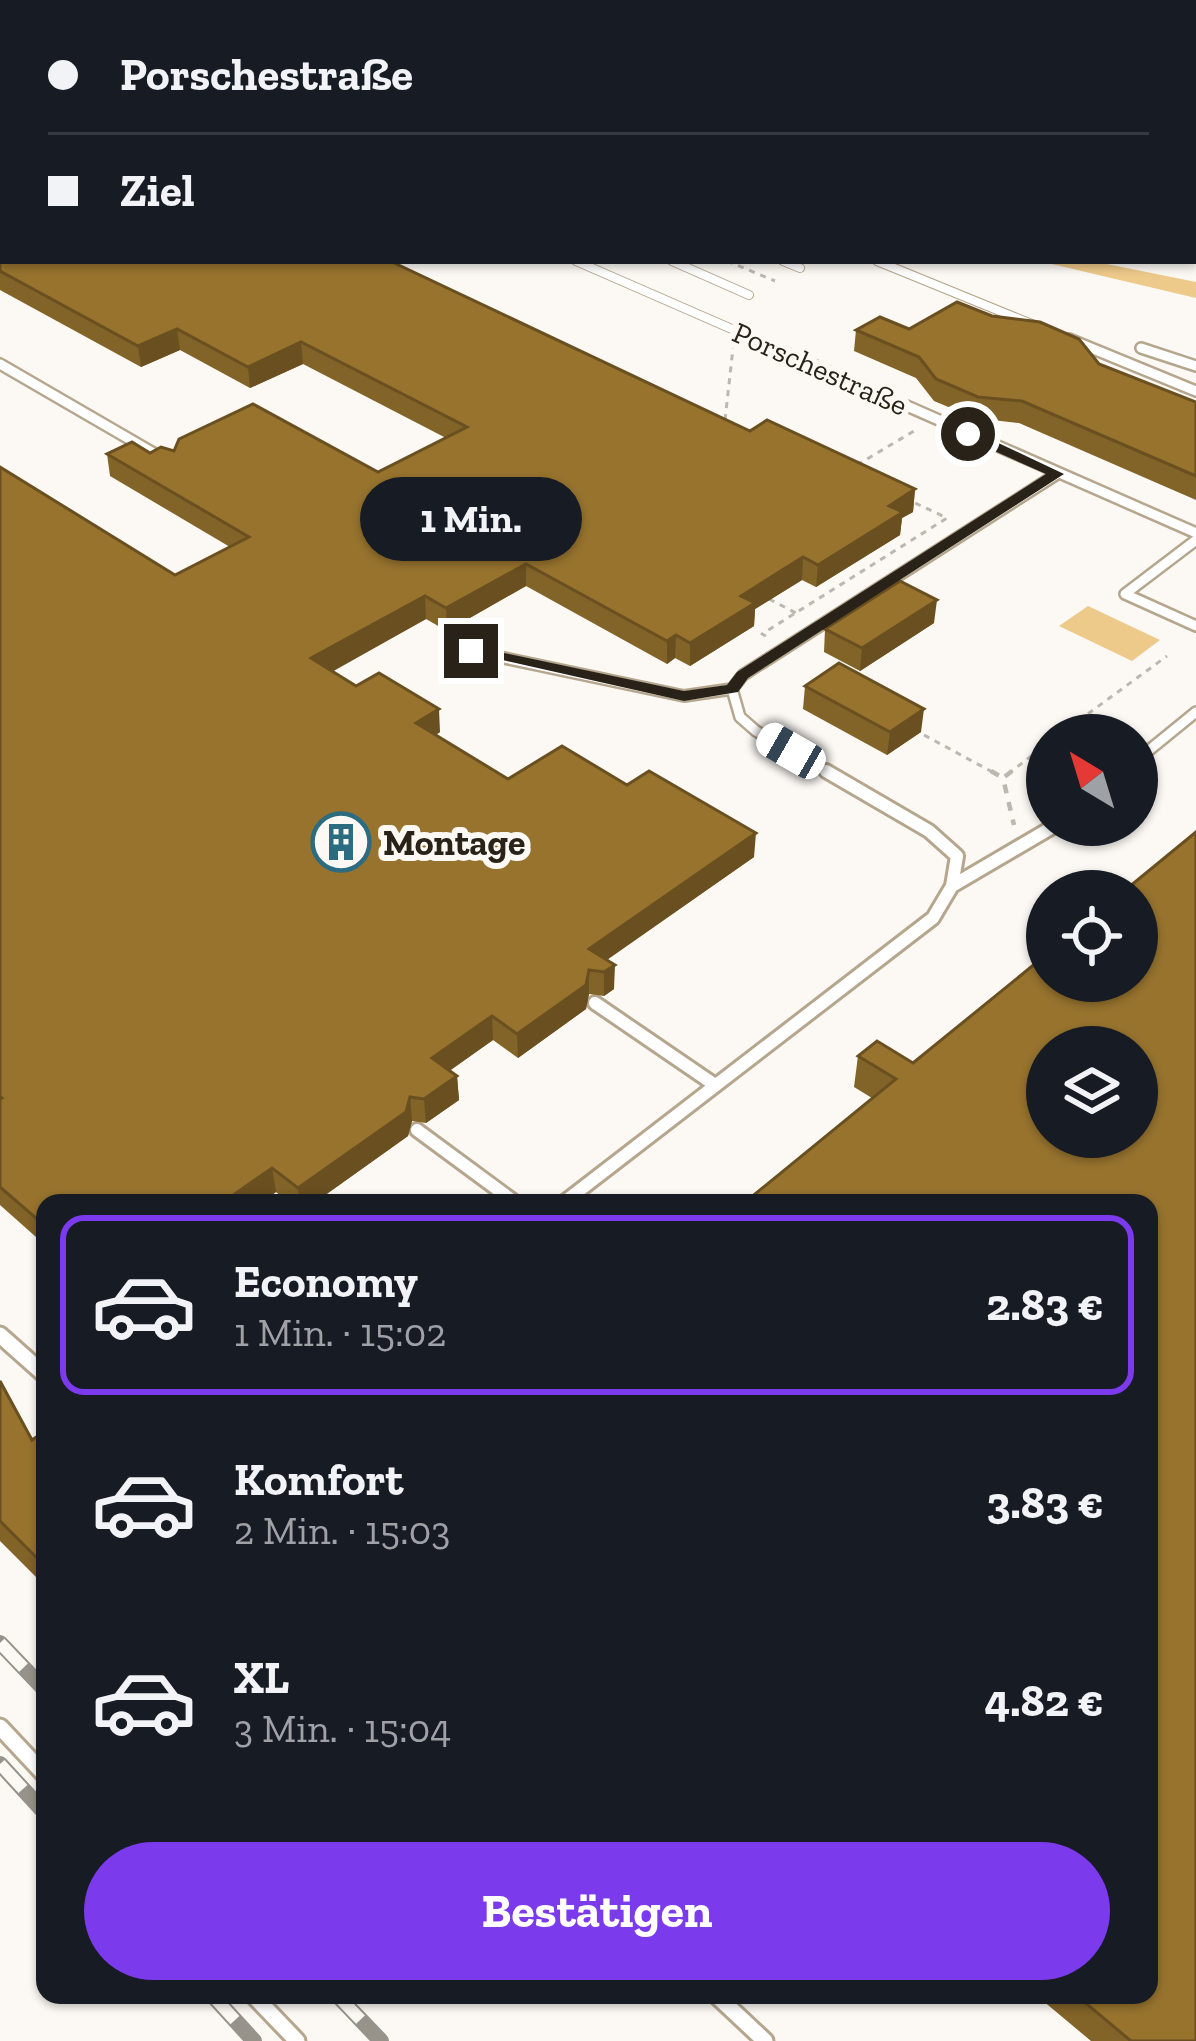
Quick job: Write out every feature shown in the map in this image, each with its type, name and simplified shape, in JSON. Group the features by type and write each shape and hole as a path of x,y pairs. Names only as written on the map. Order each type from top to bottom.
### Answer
{"lane":[{"name":"Porschestraße","path":"583,264 1196,537"},
{"path":"679,264 749,295"},
{"path":"790,264 800,268"},
{"path":"884,264 1196,391"},
{"path":"1141,348 1196,366"},
{"path":"0,364 174,465"},
{"path":"1146,383 1158,376"},
{"path":"471,651 684,696 732,689 742,675 1057,474"},
{"path":"1196,537 1125,594 1196,626"},
{"path":"575,1194 933,918 952,886 957,856 929,831 756,730 740,717 732,689"},
{"path":"1158,743 1196,712"},
{"path":"952,886 1026,846"},
{"path":"595,1003 715,1085"},
{"path":"417,1130 504,1194"},
{"path":"0,1335 36,1367"},
{"path":"0,1727 36,1765"},
{"path":"262,2004 297,2041"},
{"path":"726,2004 765,2041"}],"path":[{"path":"735,264 775,281"},
{"path":"724,430 735,332"},
{"path":"788,646 762,634 947,518 897,495"},
{"path":"754,592 796,613"},
{"path":"1088,714 1167,656"},
{"path":"924,735 1003,778 1014,811 1013,855"},
{"path":"1003,778 1026,760"}],"shaded area":[{"path":"1052,264 1107,264 1196,282 1196,298"},
{"path":"1088,606 1160,640 1132,661 1059,626"}],"building":[{"name":"Montage","path":"0,264 396,264 750,431 767,420 915,489 889,506 903,512 818,565 803,557 741,596 755,603 690,643 676,635 667,641 526,564 446,608 425,596 311,658 356,686 379,673 439,709 416,723 508,779 562,746 627,785 649,771 756,833 589,949 615,965 604,972 589,970 586,985 517,1034 492,1016 432,1058 457,1076 424,1099 410,1097 406,1112 298,1188 272,1168 235,1194 36,1194 36,1218 0,1187 0,467 175,575 249,537 107,454 132,442 150,453 161,447 174,451 179,439 253,404 378,472 467,427 301,342 248,367 177,329 138,346 0,271"},
{"path":"957,302 992,316 1040,322 1079,339 1099,364 1196,402 1196,476 1022,401 978,397 936,379 919,357 856,330 880,317 909,329"},
{"path":"900,581 937,600 862,648 825,629"},
{"path":"839,663 924,709 890,732 805,686"},
{"path":"1196,832 1196,2041 1131,2041 1087,2004 1158,2004 1158,1194 755,1194 896,1079 858,1056 877,1041 913,1063 1026,971 1026,1002 1158,1002 1158,870 1150,870"},
{"path":"0,1381 32,1440 36,1437 36,1557 0,1521"}],"railway":[{"path":"0,1643 36,1681"},
{"path":"0,1764 36,1803"},
{"path":"220,2004 254,2041"},
{"path":"346,2004 381,2041"}],"place":[{"name":"Montage","path":"341,842"}],"route":[{"path":"471,651 684,696 732,689 742,675 1057,474 968,434"}]}
